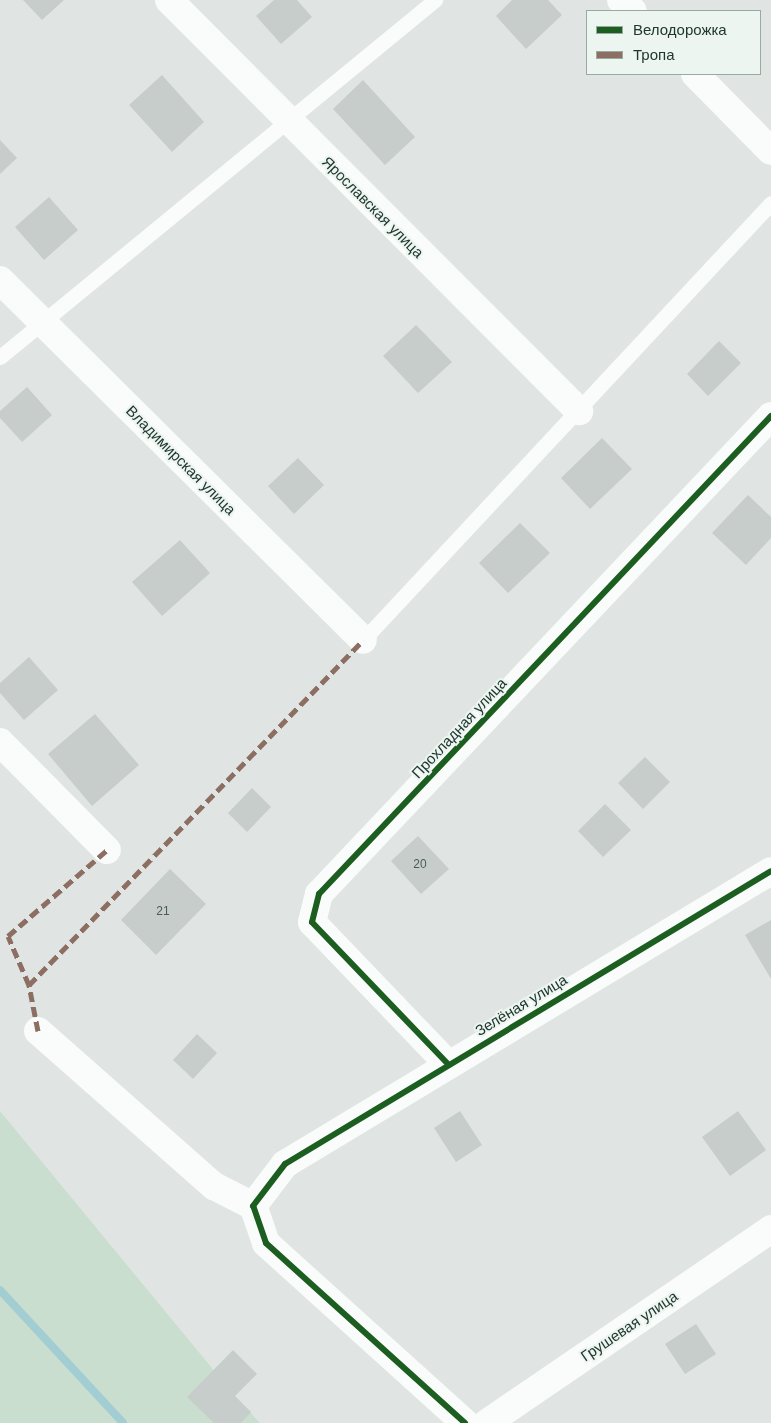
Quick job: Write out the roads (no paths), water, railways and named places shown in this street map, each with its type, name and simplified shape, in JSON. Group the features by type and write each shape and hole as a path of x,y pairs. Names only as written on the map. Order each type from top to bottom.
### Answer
{"street":[{"name":"Ярославская улица","path":"169,0 287,121 579,411"},
{"path":"622,0 632,10"},
{"path":"696,75 771,151"},
{"name":"Владимирская улица","path":"0,280 363,640"},
{"name":"Прохладная улица","path":"447,1063 312,922 319,894 771,416"},
{"path":"0,742 107,850"},
{"name":"Зелёная улица","path":"253,1206 285,1164 447,1063 771,871"},
{"path":"38,1031 214,1186 253,1206 266,1243 465,1423"},
{"name":"Грушевая улица","path":"487,1423 771,1229"}],"lane":[{"path":"0,357 40,321 435,0"},
{"path":"363,640 579,411 771,203"}],"waterway":[{"path":"0,1290 123,1423"}]}
